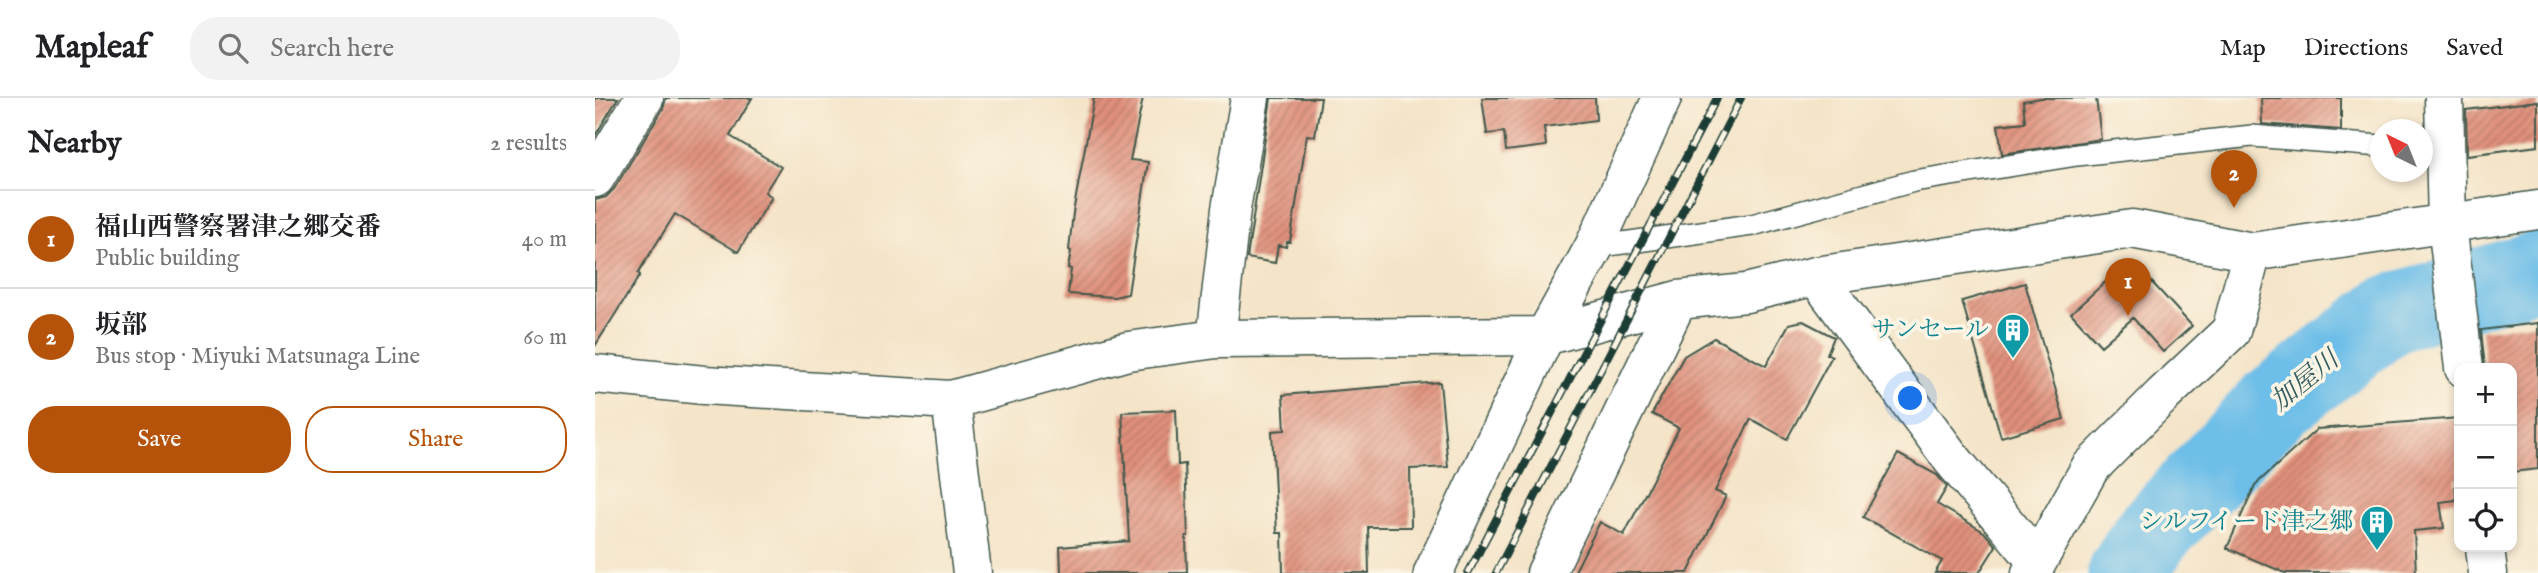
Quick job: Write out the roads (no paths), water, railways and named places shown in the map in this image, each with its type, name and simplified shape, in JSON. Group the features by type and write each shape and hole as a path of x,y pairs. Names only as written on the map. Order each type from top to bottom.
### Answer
{"street":[{"path":"595,178 644,98"},
{"path":"1216,339 1231,209 1250,98"},
{"path":"1433,573 1545,336 1594,247 1662,98"},
{"path":"2444,98 2439,194 2452,262 2463,363"},
{"path":"595,374 704,385 951,400 1128,351 1216,339 1545,336 1678,300 1746,293 1816,276 2132,229 2252,252 2439,194 2538,210"},
{"path":"1816,276 2033,567 2090,468 2231,331 2252,252"},
{"path":"1546,573 1678,300"},
{"path":"951,400 972,573"},
{"path":"2486,552 2489,573"}],"lane":[{"path":"1594,247 1752,225 1914,181 2077,155 2252,136 2370,145"}],"waterway":[{"name":"加屋川","path":"2127,573 2152,534 2272,406 2390,314 2538,270"}],"railway":[{"path":"1468,573 1717,98"},
{"path":"1496,573 1741,98"}],"place":[{"name":"坂部","path":"2234,208"},
{"name":"福山西警察署津之郷交番","path":"2128,316"},
{"name":"サンセール","path":"2013,360"},
{"name":"シルフイード津之郷","path":"2377,552"}]}
